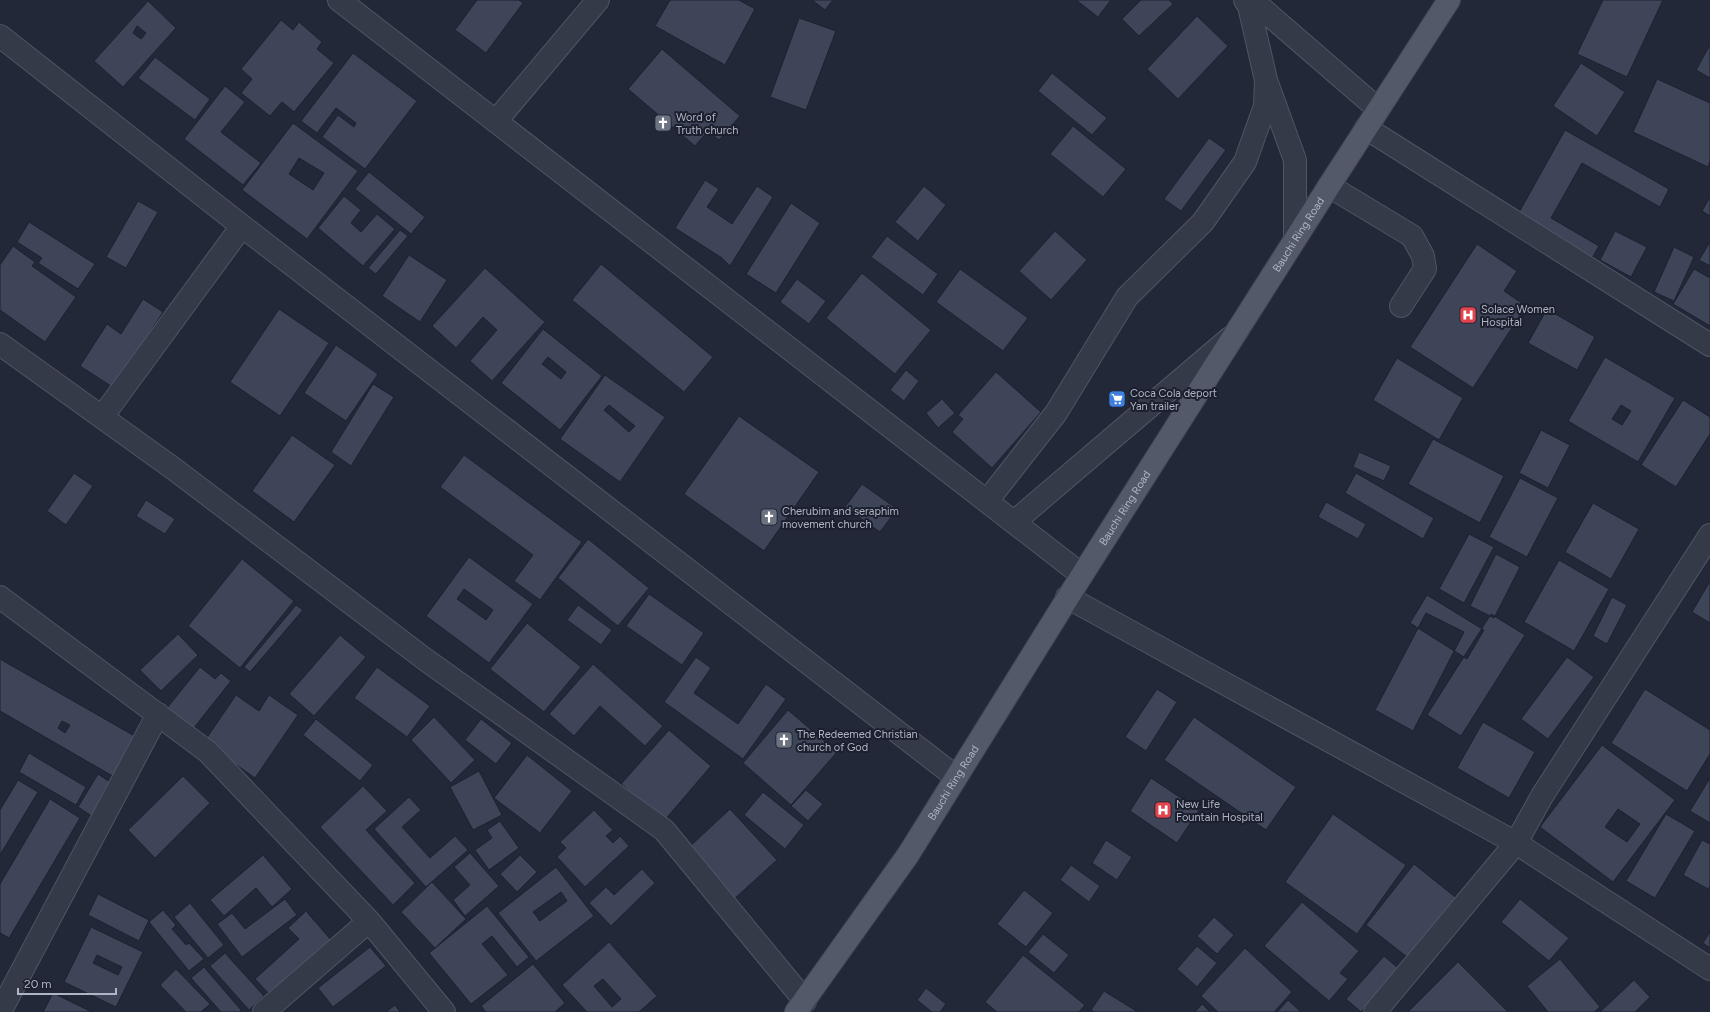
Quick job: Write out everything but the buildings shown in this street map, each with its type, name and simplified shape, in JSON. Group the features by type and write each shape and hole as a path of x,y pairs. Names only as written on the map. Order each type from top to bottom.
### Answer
{"main road":[{"name":"Bauchi Ring Road","path":"800,1007 908,855 1082,574 1449,0"}],"street":[{"path":"339,0 1082,574"},
{"path":"496,121 598,0"},
{"path":"1246,0 1266,80 1295,160 1295,239"},
{"path":"1252,0 1378,109"},
{"path":"0,36 242,226 956,777"},
{"path":"987,501 1056,413 1127,297 1203,222 1246,162 1265,106 1266,80"},
{"path":"1366,128 1710,345"},
{"path":"1329,186 1412,236 1422,256 1425,269 1401,306"},
{"path":"102,417 242,226"},
{"path":"1014,522 1234,335"},
{"path":"0,344 181,474 426,660 664,830 800,1007"},
{"path":"1376,1012 1516,843 1542,796 1710,535"},
{"path":"1068,597 1516,843 1710,969"},
{"path":"0,598 208,752 369,921 444,1012"},
{"path":"0,1012 158,714"},
{"path":"264,1012 369,921"}],"place":[{"name":"Word of Truth church","path":"663,123"},
{"name":"Solace Women Hospital","path":"1468,315"},
{"name":"Coca Cola deport Yan trailer","path":"1117,399"},
{"name":"Cherubim and seraphim movement church","path":"769,517"},
{"name":"The Redeemed Christian church of God","path":"784,740"},
{"name":"New Life Fountain Hospital","path":"1163,810"}]}
